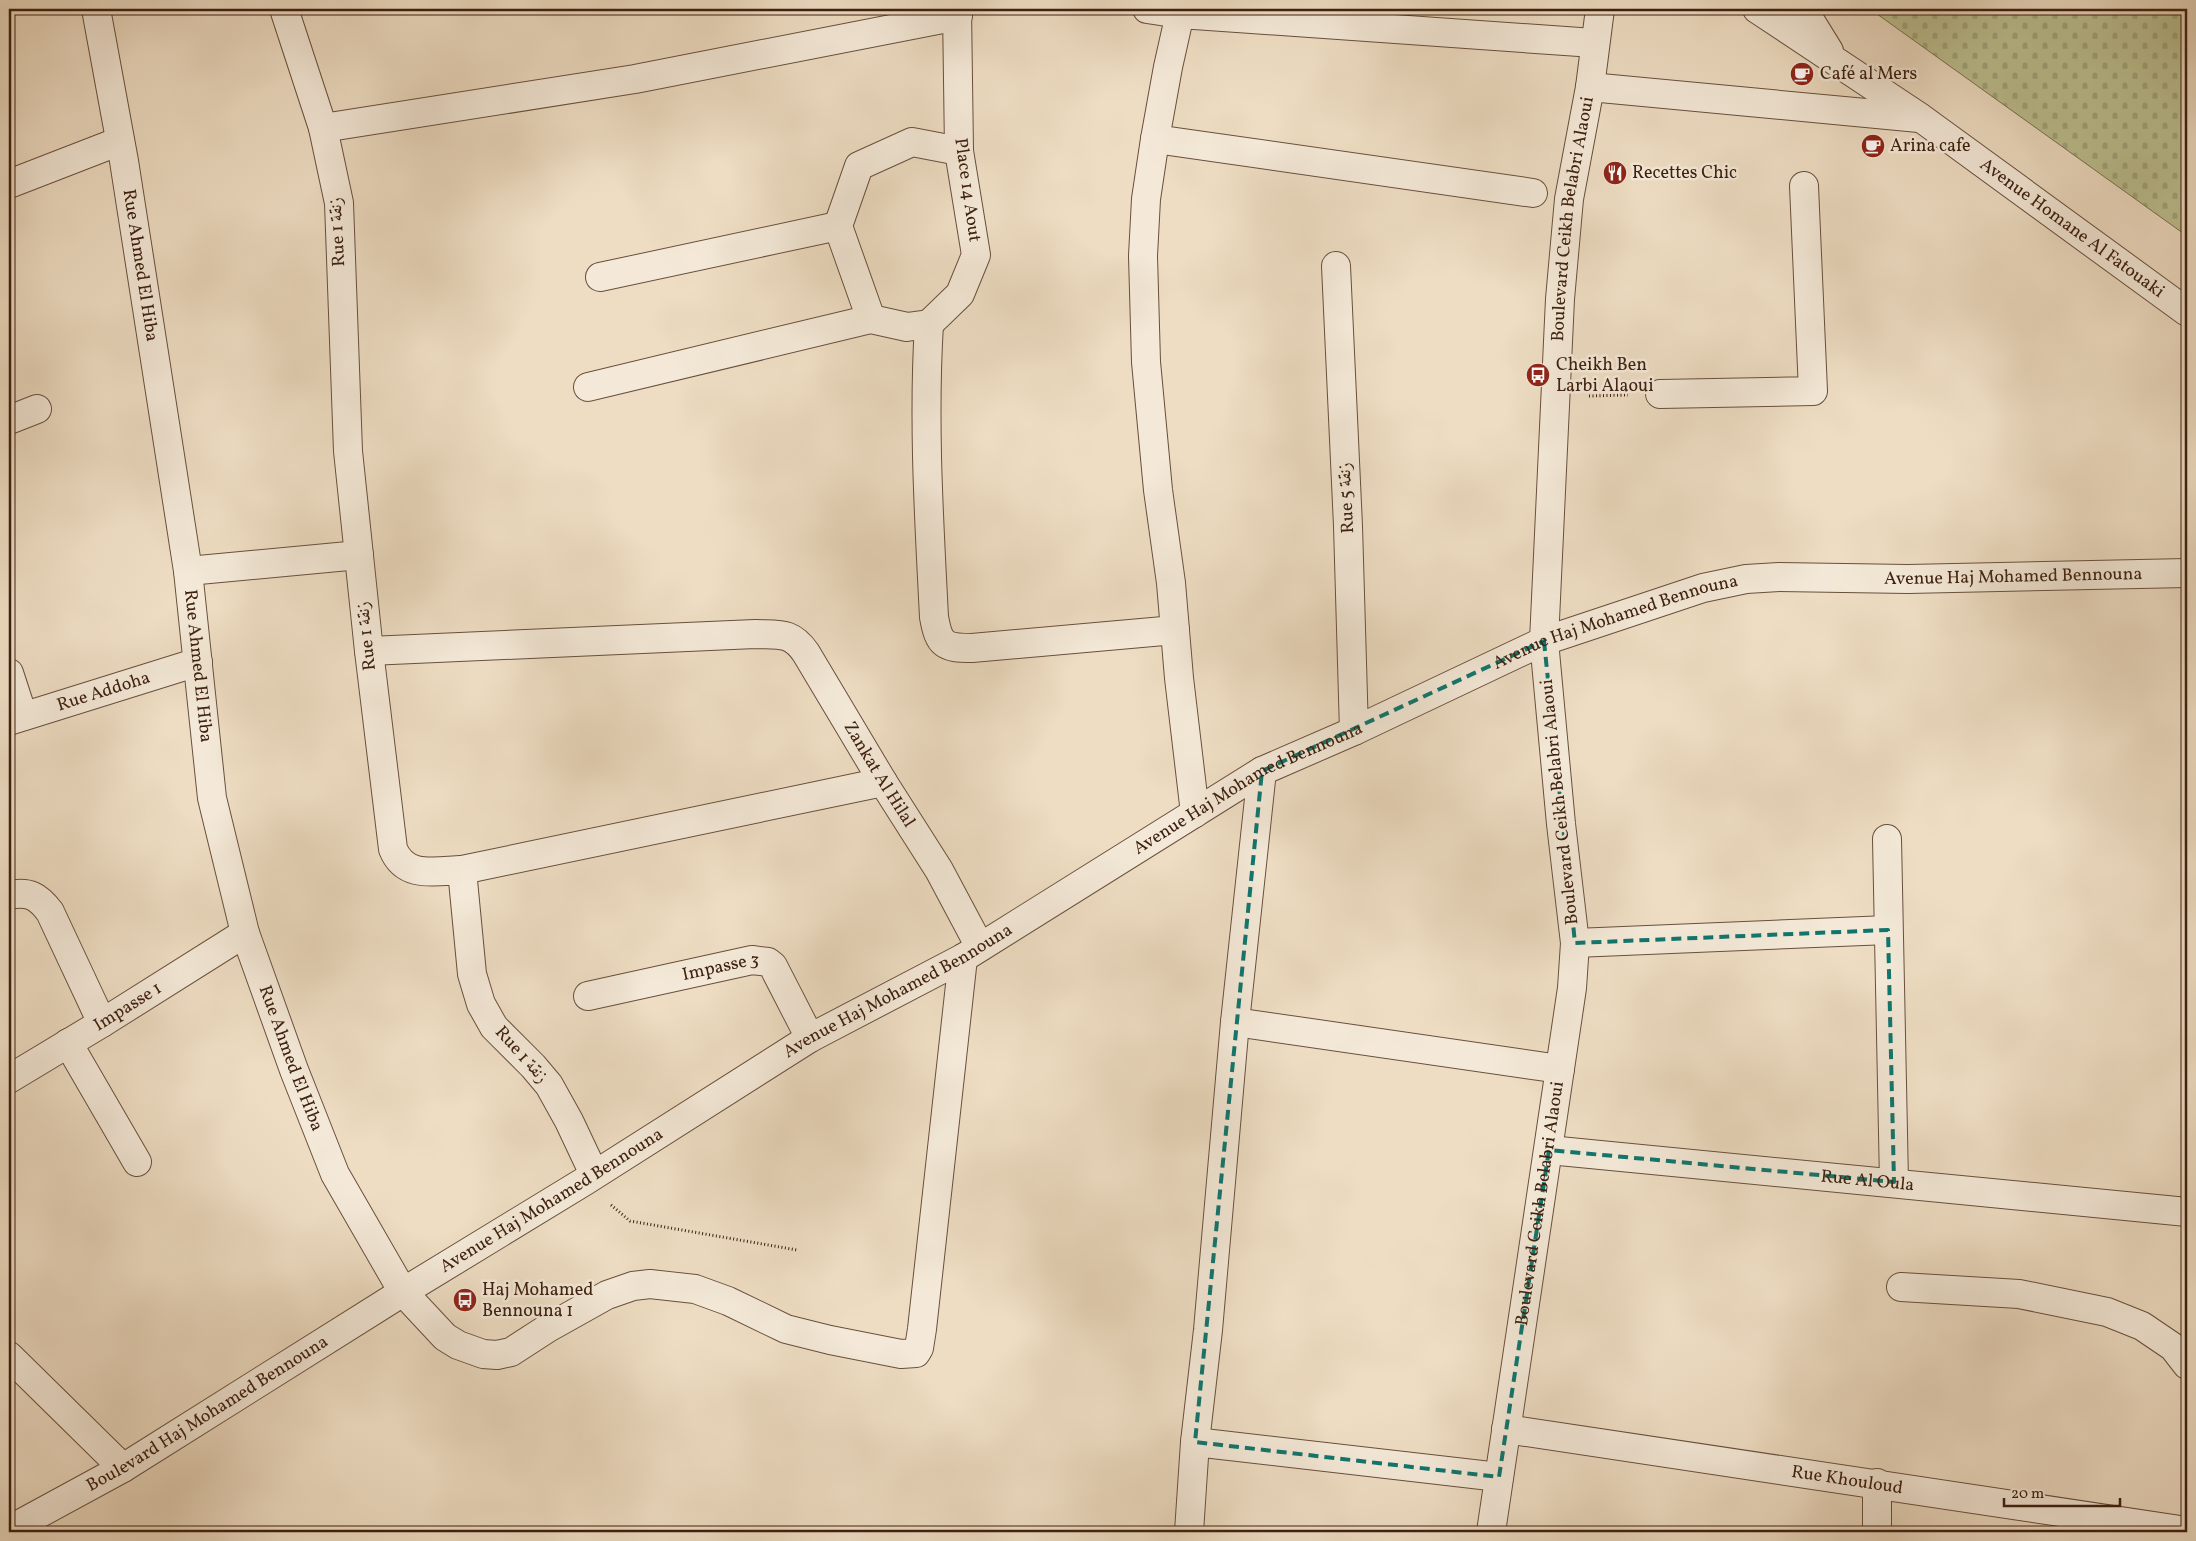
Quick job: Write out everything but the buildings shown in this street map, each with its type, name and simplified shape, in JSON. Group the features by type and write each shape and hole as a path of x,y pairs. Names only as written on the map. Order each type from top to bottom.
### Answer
{"street":[{"name":"Rue Ahmed El Hiba","path":"96,9 120,140 188,571 212,798 246,933 294,1070 335,1174 403,1292 445,1336 458,1345 483,1354 497,1355 511,1352 548,1328 607,1295 633,1286 650,1284 695,1289 728,1301 786,1328 830,1340 901,1354 916,1353 919,1348 922,1329 971,953"},
{"name":"Rue 1 زنقة","path":"284,9 324,128 339,203 348,451 369,651 393,849 396,857 404,866 420,871 462,870 472,974 481,1004 494,1027 549,1085 569,1121 589,1178"},
{"path":"1146,9 1594,43"},
{"name":"Boulevard Ceikh Belabri Alaoui","path":"1491,1532 1572,988 1575,943 1561,824 1544,641 1560,299 1569,199 1590,87 1594,43 1600,9"},
{"name":"Avenue Homane Al Fatouaki","path":"1756,9 1921,118 2187,312"},
{"name":"Avenue Homane Al Fatouaki","path":"1803,9 1834,59"},
{"path":"1181,11 1168,67 1155,138 1146,199 1143,256 1146,362 1158,490 1171,582 1195,813"},
{"path":"324,128 635,79 958,12"},
{"name":"Place 14 Aout","path":"929,324 960,294 976,255 959,151 958,12"},
{"path":"1590,87 1921,118"},
{"path":"1155,138 1534,193"},
{"path":"9,184 120,140"},
{"path":"871,319 838,226 860,166 912,142 959,151"},
{"path":"1660,394 1813,391 1804,186"},
{"path":"600,276 838,226"},
{"name":"Rue 5 زنقة","path":"1336,266 1348,526 1354,731"},
{"path":"588,387 871,319 907,327 929,324 926,375 928,484 934,617 937,635 943,644 954,648 972,648 1175,630"},
{"path":"9,420 37,409"},
{"path":"188,571 359,555"},
{"name":"Avenue Haj Mohamed Bennouna","path":"403,1292 589,1178 810,1038 971,953 1262,771 1354,731 1544,641 1703,588 1746,579 1779,577 1918,579 2187,573"},
{"name":"Zankat Al Hilal","path":"369,651 755,634 784,636 796,640 882,782 939,870 971,953"},
{"name":"Rue Addoha","path":"16,719 198,662"},
{"path":"9,673 16,719"},
{"path":"1190,1532 1195,1442 1208,1330 1235,1022 1262,771"},
{"path":"462,870 882,782"},
{"path":"1887,839 1894,1182"},
{"path":"9,895 24,892 37,898 50,912 102,1023"},
{"path":"1575,943 1888,930"},
{"name":"Impasse 1","path":"9,1079 246,933"},
{"name":"Impasse 3","path":"588,996 752,960 761,960 773,966 810,1038"},
{"path":"1235,1022 1560,1069"},
{"path":"68,1043 137,1162"},
{"name":"Rue Al Oula","path":"1549,1150 1894,1182 2024,1197 2187,1212"},
{"path":"1901,1287 2019,1294 2107,1312 2142,1326 2172,1347 2187,1365"},
{"name":"Boulevard Haj Mohamed Bennouna","path":"9,1530 123,1468 403,1292"},
{"path":"9,1356 123,1468"},
{"name":"Rue Khouloud","path":"1506,1429 1877,1483 2187,1531"},
{"path":"1195,1442 1499,1477"},
{"path":"1877,1483 1877,1532"}],"path":[{"path":"1556,397 1660,394"},
{"path":"589,1178 630,1221 797,1250"}],"highlighted area":[{"path":"1544,641 1575,943 1888,930 1894,1182 1549,1150 1499,1477 1195,1442 1262,771"}],"green space":[{"path":"1870,9 2187,9 2187,236"}],"place":[{"name":"Café al Mers","path":"1802,74"},
{"name":"Arina cafe","path":"1873,146"},
{"name":"Recettes Chic","path":"1615,173"},
{"name":"Cheikh Ben Larbi Alaoui","path":"1538,375"},
{"name":"Haj Mohamed Bennouna 1","path":"465,1300"}]}
